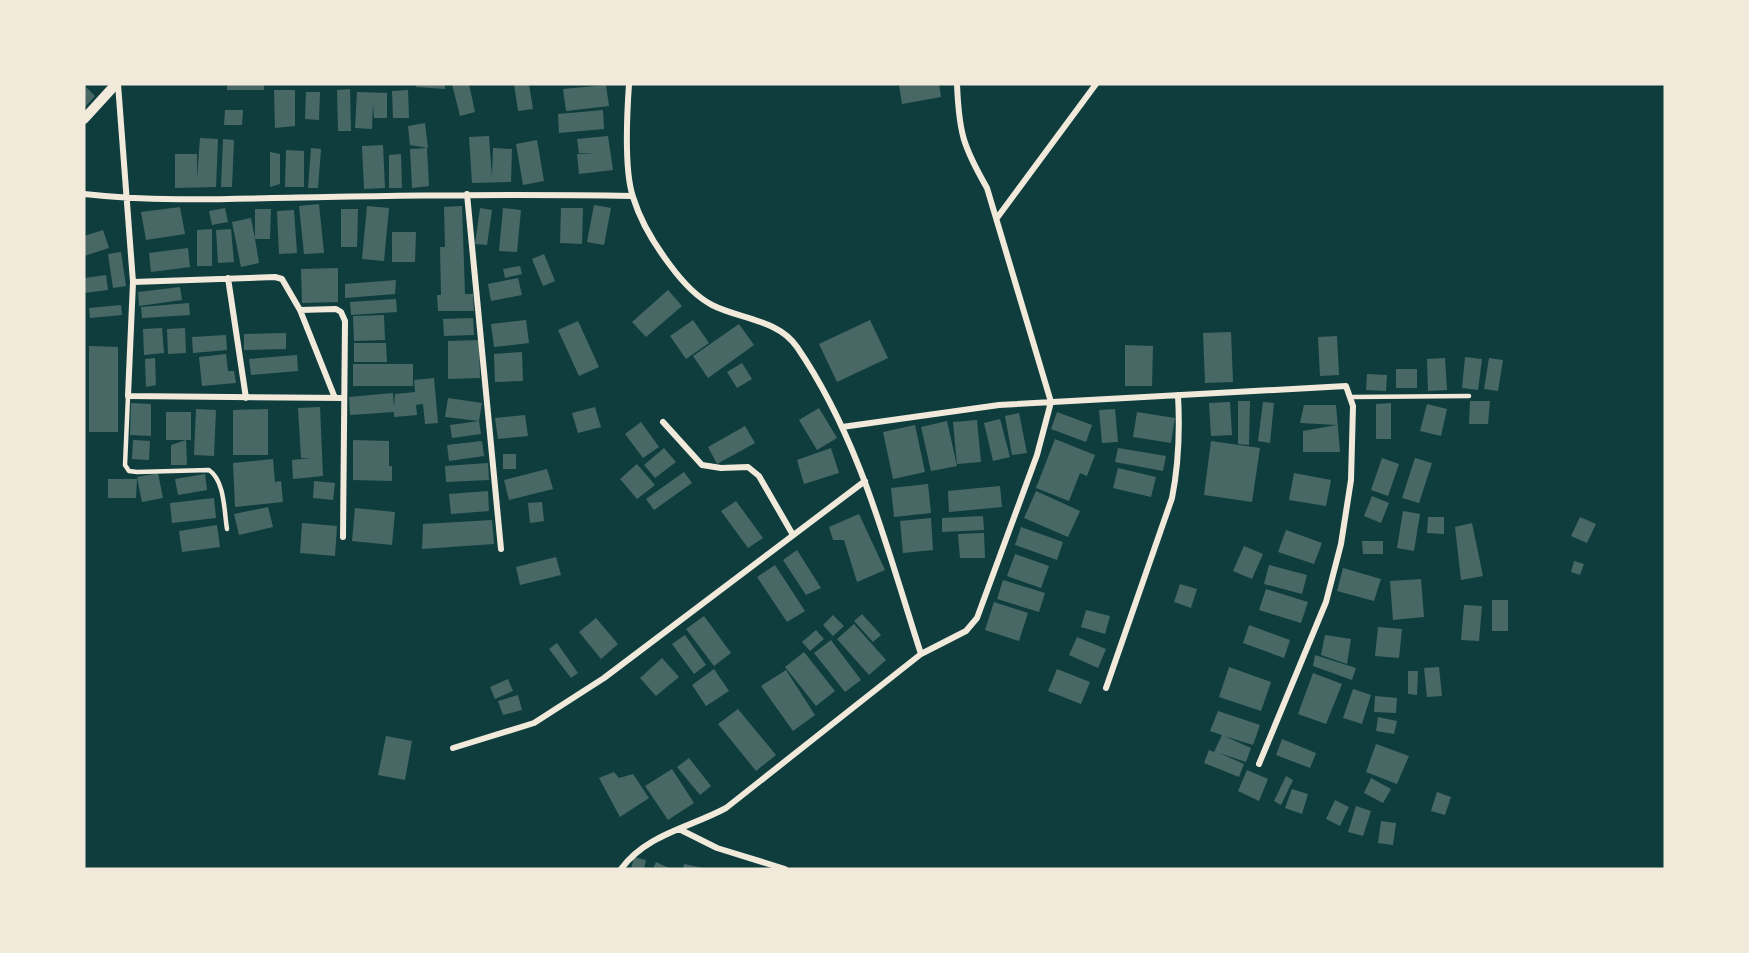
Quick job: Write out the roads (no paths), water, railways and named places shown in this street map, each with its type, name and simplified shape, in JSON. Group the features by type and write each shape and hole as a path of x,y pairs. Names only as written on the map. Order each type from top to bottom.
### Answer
{"street":[{"path":"84,119 117,84"},
{"path":"117,84 133,282 128,396 344,398"},
{"path":"628,84 626,126 632,196 651,240 684,284 712,305 765,323 795,343 812,369 842,427 865,481 921,654"},
{"path":"621,869 633,853 650,841 726,808 921,654 966,631 977,618 1037,455 1051,402 987,188 969,156 959,126 957,84"},
{"path":"997,218 1096,84"},
{"path":"84,194 125,198 467,194 632,196"},
{"path":"467,194 501,549"},
{"path":"133,282 275,277 282,279 300,310 335,398"},
{"path":"228,278 246,398"},
{"path":"300,310 336,309 343,315 343,537"},
{"path":"842,427 999,405 1346,386 1352,397 1351,480 1341,544 1326,602 1259,764"},
{"path":"1106,688 1172,498 1178,468 1180,433 1178,395"},
{"path":"663,422 702,465 721,468 748,467 759,476 794,535"},
{"path":"453,748 534,723 604,678 865,481"},
{"path":"679,829 717,848 765,867 785,869"}],"lane":[{"path":"128,396 125,465 129,471 209,470 215,474 220,484 227,529"},
{"path":"1352,397 1469,396"}]}
